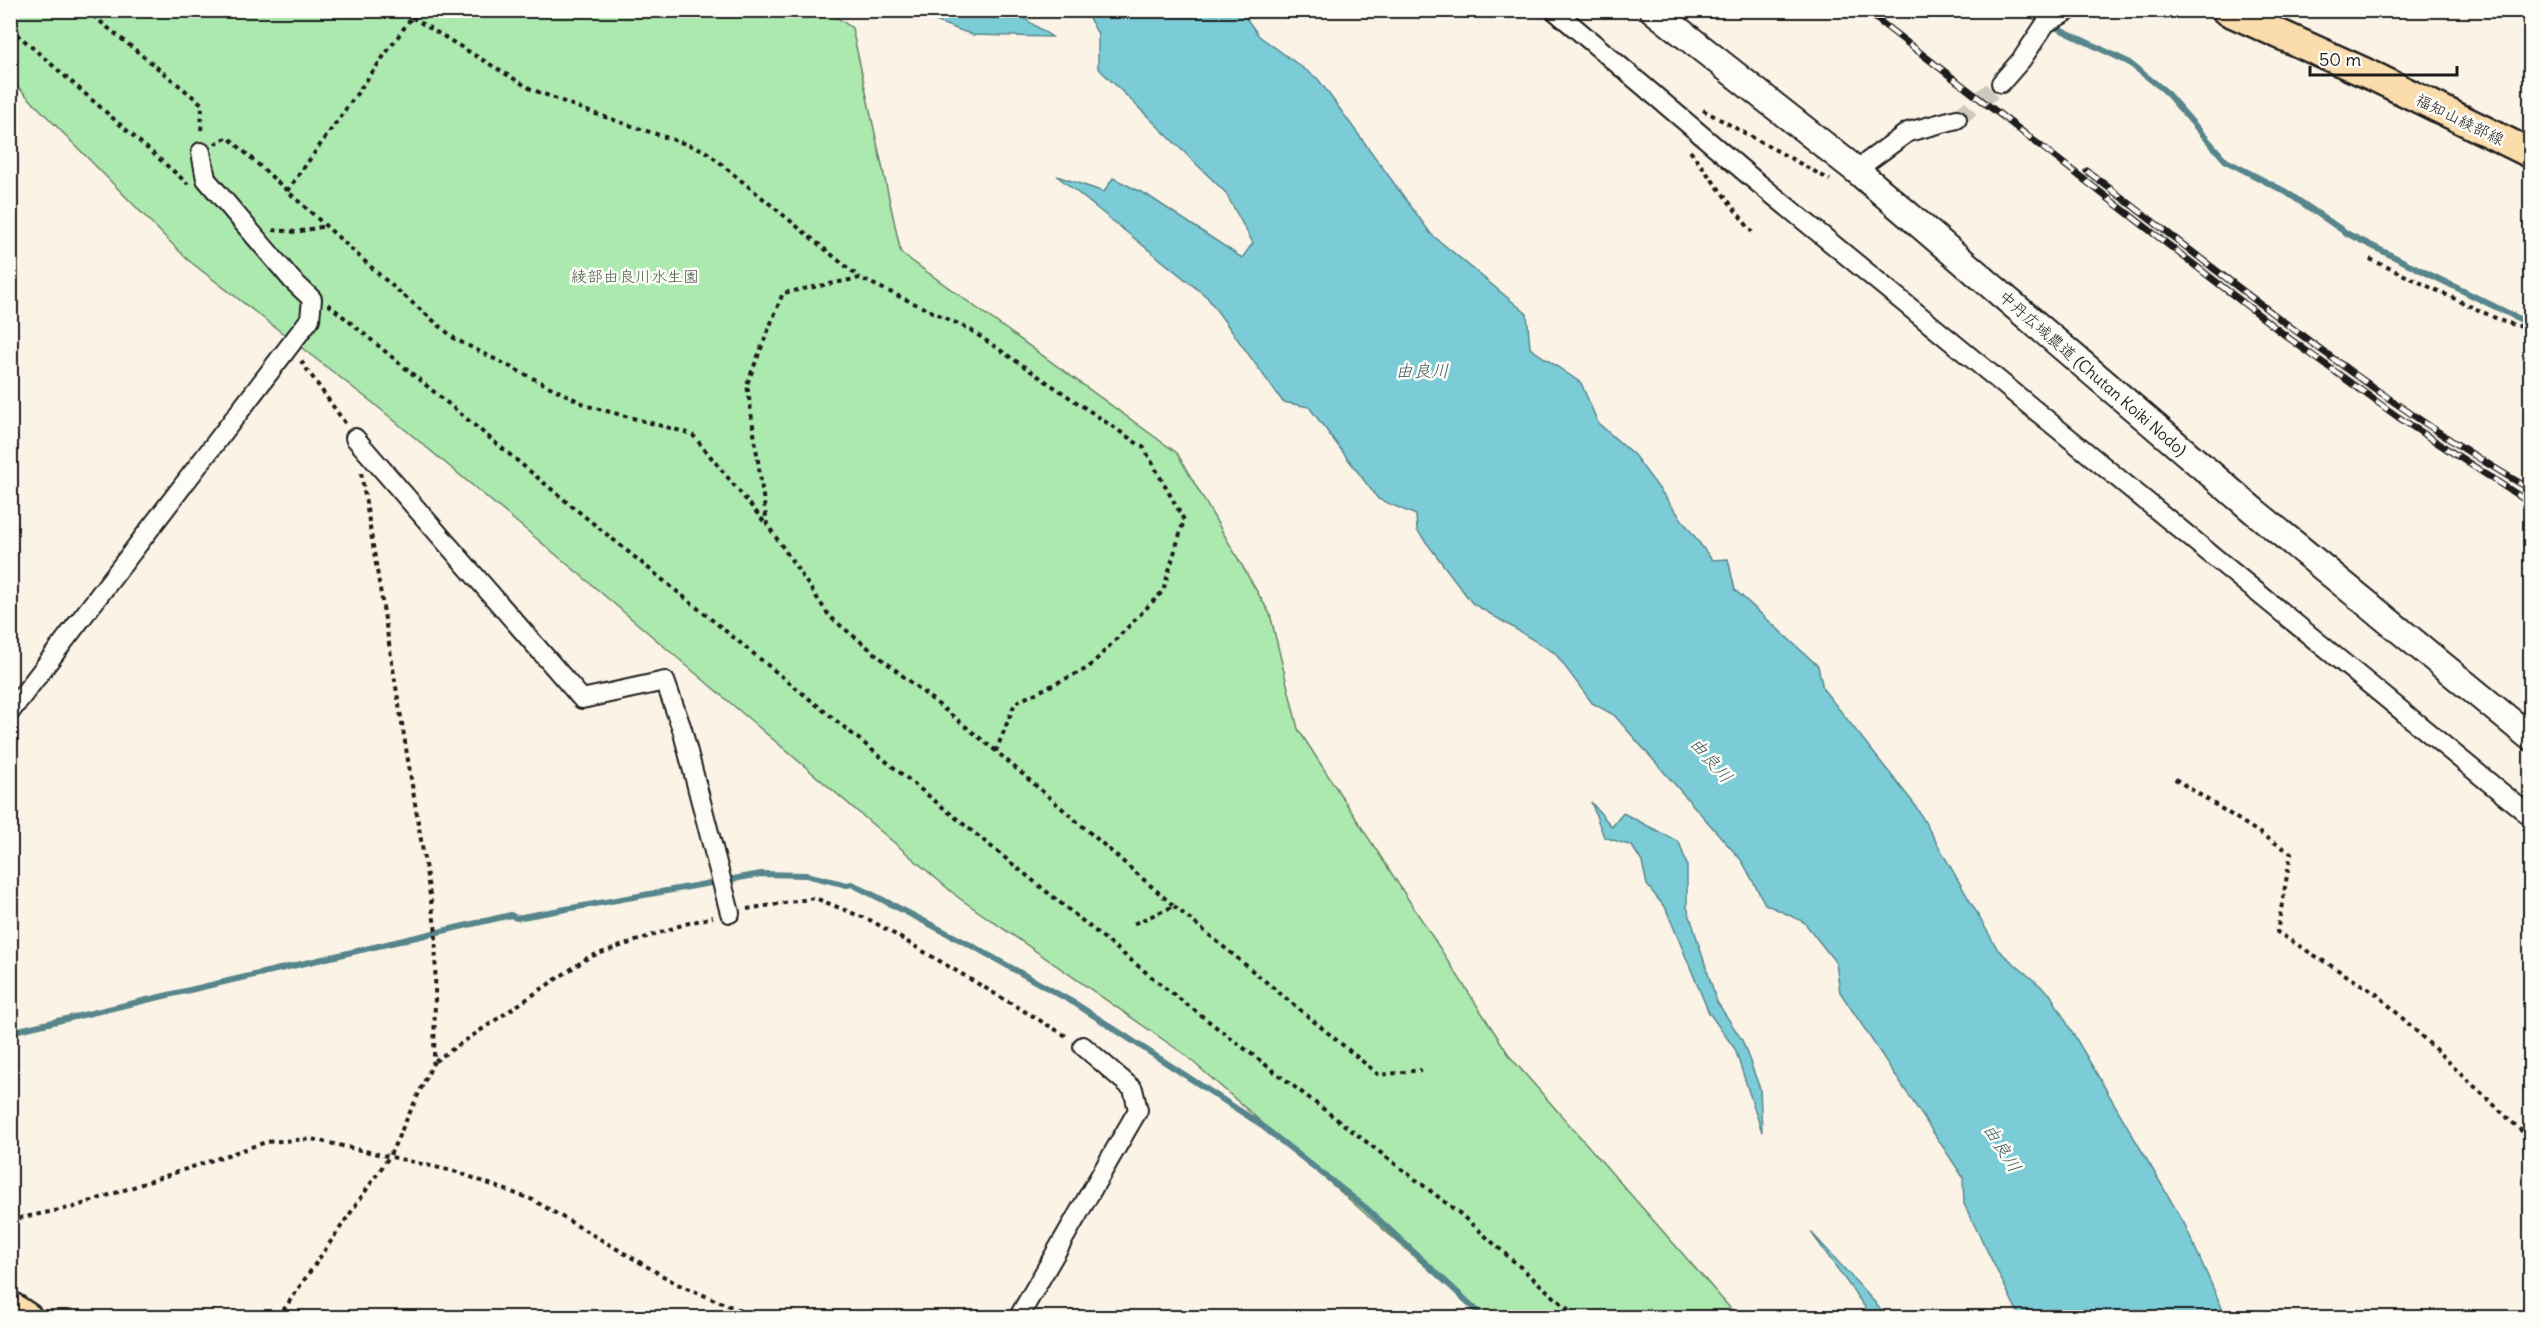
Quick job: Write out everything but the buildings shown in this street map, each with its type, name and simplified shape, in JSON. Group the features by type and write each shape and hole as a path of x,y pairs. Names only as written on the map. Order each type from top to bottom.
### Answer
{"main road":[{"name":"福知山綾部線","path":"2226,10 2377,78 2530,153"},
{"path":"10,1306 28,1317"}],"street":[{"path":"1554,10 1871,276 2530,816"},
{"name":"中丹広域農道 (Chutan Koiki Nodo)","path":"1653,10 1856,170 2254,511 2530,737"},
{"path":"2001,83 2022,59 2046,23 2070,10"},
{"path":"1856,170 1908,132 1957,119"},
{"path":"10,712 310,319 312,299 292,280 206,179 201,152"},
{"path":"355,438 582,699 664,681 682,729 730,913"},
{"path":"1018,1317 1138,1110 1133,1089 1083,1046"}],"path":[{"path":"86,10 202,104 201,152"},
{"path":"407,10 413,18 531,88 590,112 704,150 860,278 969,329 1144,448 1184,520 1163,591 1088,668 1015,703 996,751"},
{"path":"287,190 417,10"},
{"path":"10,28 189,185"},
{"path":"201,152 228,137 455,339 588,406 692,434 767,524 830,617 996,751 1174,906 1379,1075 1421,1070"},
{"path":"2370,259 2504,322 2530,329"},
{"path":"767,524 747,384 783,293 860,278"},
{"path":"328,303 573,507 1164,987 1458,1212 1578,1317"},
{"path":"278,1317 388,1157 434,1061 436,932 355,438 290,345"},
{"path":"2175,779 2291,853 2277,932 2378,995 2530,1139"},
{"path":"434,1061 589,957 685,924 766,904 815,898 872,921 1083,1046"},
{"path":"1133,924 1174,906"},
{"path":"10,1221 74,1207 266,1142 312,1138 457,1172 533,1200 677,1284 759,1317"}],"green space":[{"name":"綾部由良川水生園","path":"826,10 852,28 901,253 1177,453 1270,614 1298,729 1511,1058 1738,1317 1483,1317 1184,1054 959,898 578,573 373,403 188,260 11,80 10,11"}],"water":[{"path":"908,11 1013,11 1052,37 973,35"},
{"name":"由良川","path":"1085,11 1241,11 1259,36 1318,79 1431,234 1527,314 1530,348 1581,383 1598,423 1634,455 1712,560 1728,559 1735,590 1818,666 1823,689 1915,805 1998,950 2050,994 2184,1223 2226,1317 2020,1317 1964,1204 1963,1177 1840,992 1836,963 1804,922 1765,904 1742,861 1614,715 1592,703 1555,653 1472,603 1417,530 1416,515 1378,499 1309,407 1283,402 1207,297 1057,176 1104,192 1113,178 1147,195 1242,258 1253,243 1225,192 1098,68 1098,34"},
{"path":"1591,802 1612,827 1623,813 1679,842 1687,865 1687,907 1717,1002 1742,1040 1760,1089 1762,1132 1735,1049 1709,1013 1666,909 1647,885 1642,862 1632,846 1604,837"},
{"path":"1811,1232 1888,1317 1872,1317"}],"waterway":[{"path":"2020,10 2128,62 2164,90 2226,161 2286,192 2348,234 2530,324"},
{"path":"10,1032 511,915 516,918 761,874 806,875 847,885 852,884 976,948 1076,1004 1257,1122 1365,1207 1485,1318"}],"tunnel":[{"path":"1957,119 2001,83"}],"railway":[{"path":"1865,10 2290,339 2398,417 2530,503"},
{"path":"2087,171 2249,296 2359,377 2472,454 2530,489"}]}
